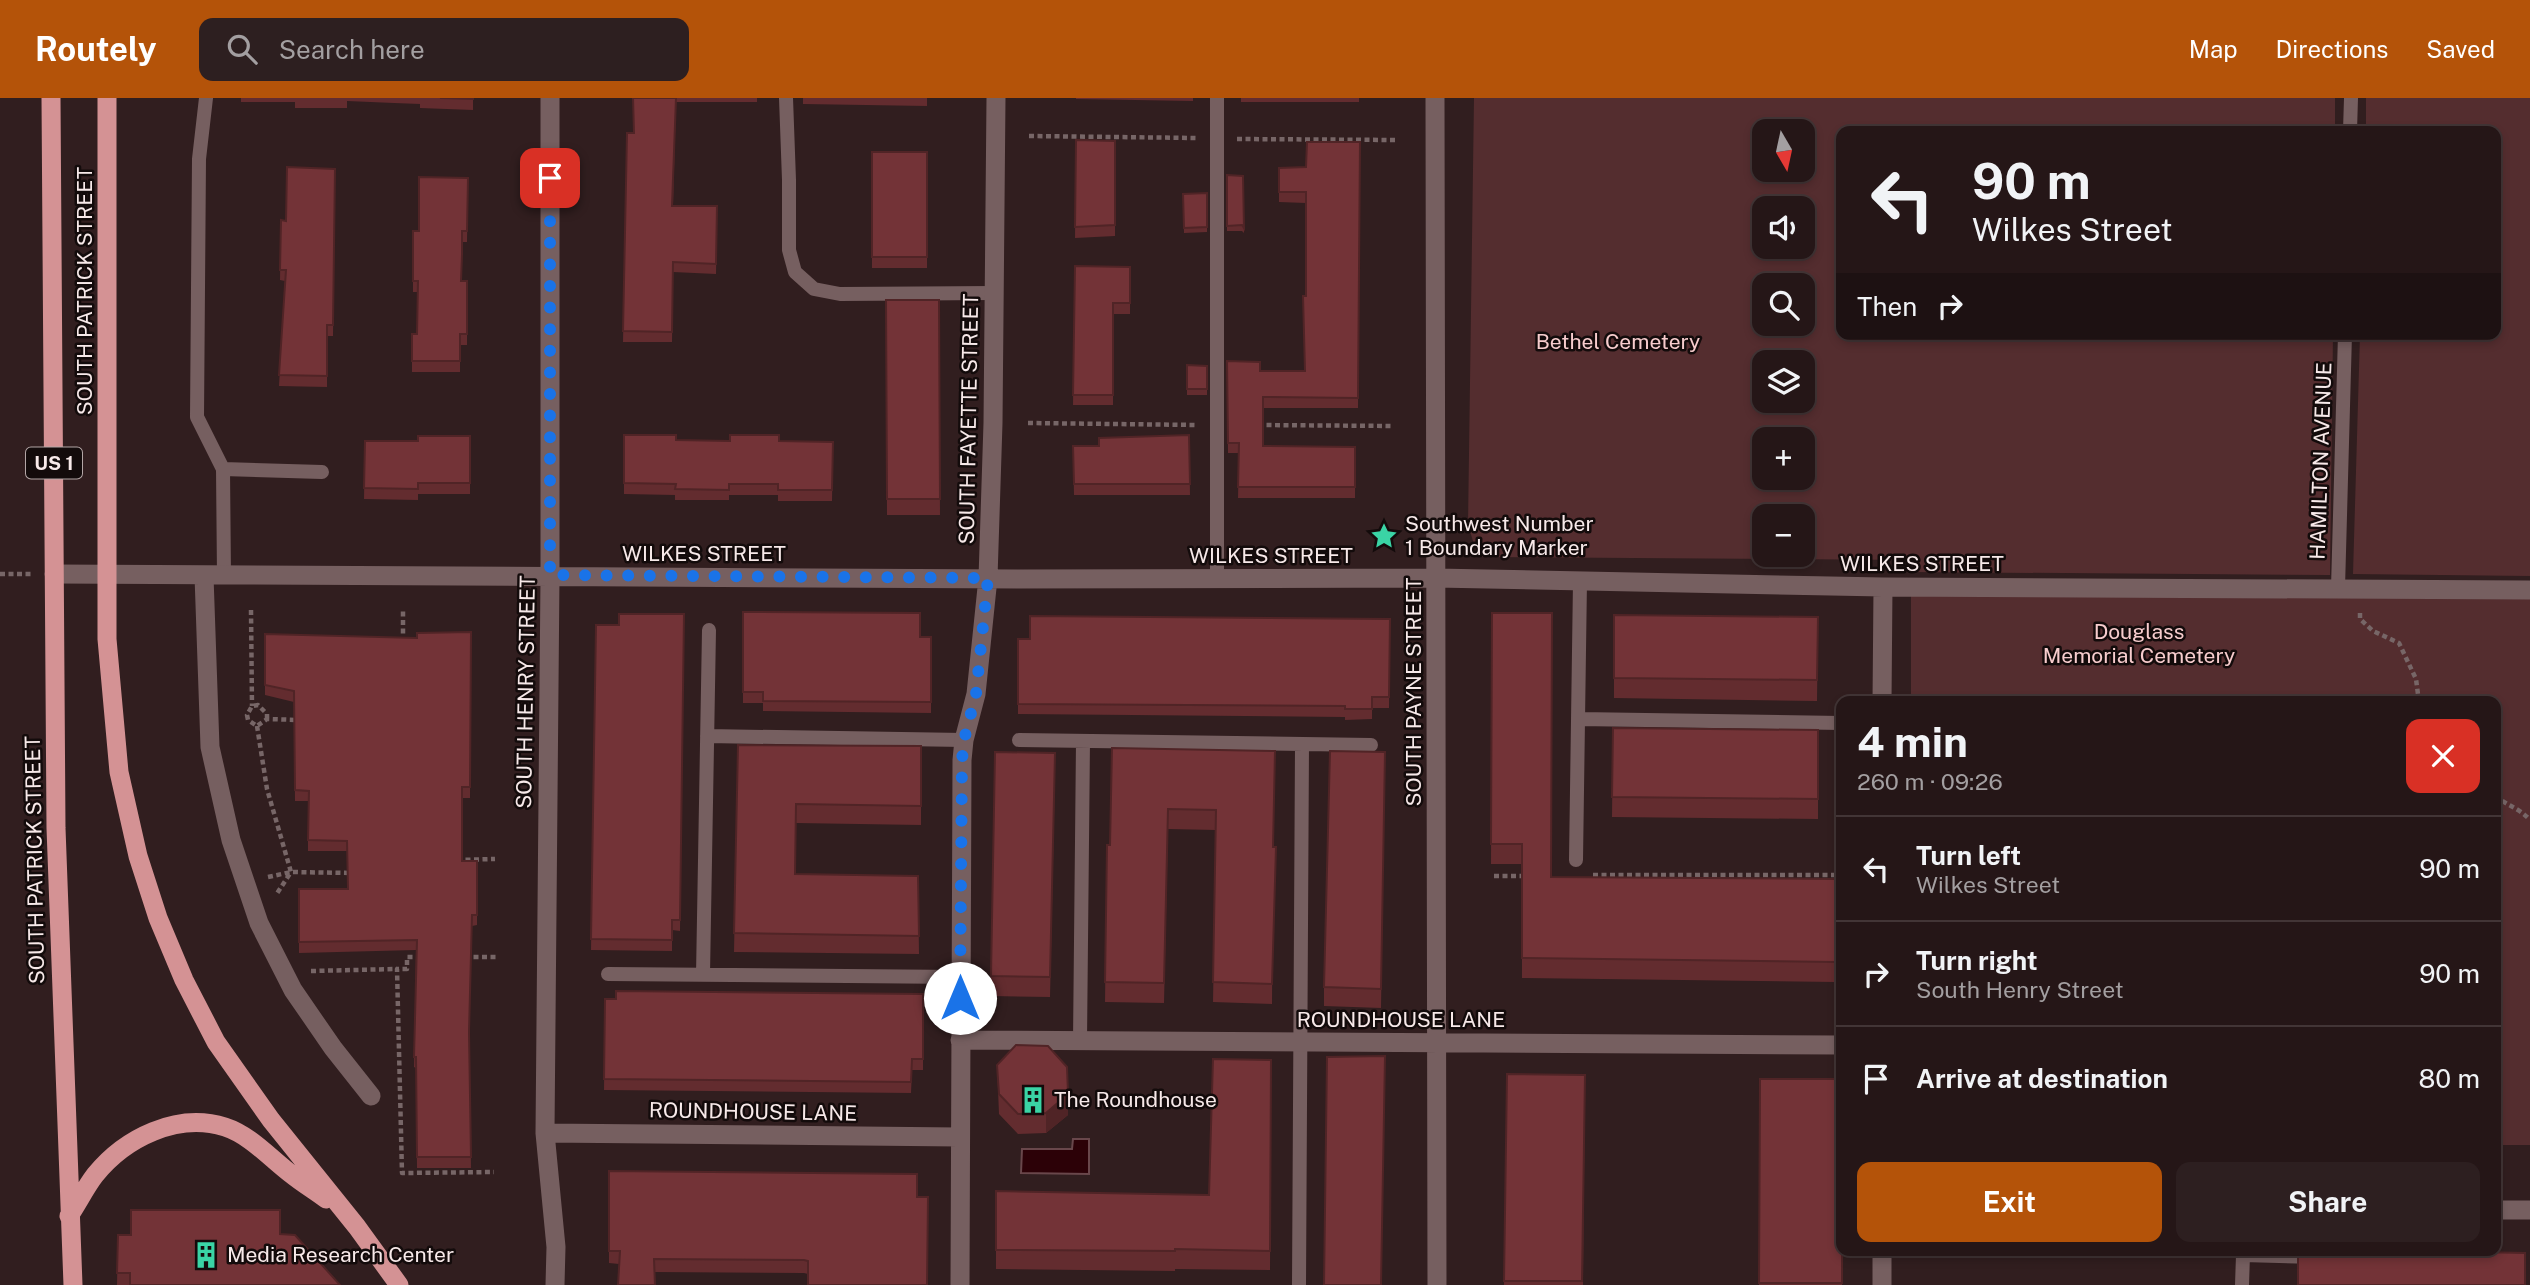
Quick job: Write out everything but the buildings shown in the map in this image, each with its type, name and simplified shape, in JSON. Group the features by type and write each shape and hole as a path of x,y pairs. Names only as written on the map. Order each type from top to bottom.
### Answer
{"highway":[{"name":"SOUTH PATRICK STREET","path":"51,98 56,828 73,1285"},
{"name":"SOUTH PATRICK STREET","path":"107,98 107,639 119,772 138,856 158,918 184,980 216,1042 271,1120 347,1214 399,1285"},
{"path":"69,1216 94,1176 112,1157 157,1129 192,1123 225,1127 255,1144 290,1174 347,1214"}],"street":[{"name":"SOUTH HENRY STREET","path":"550,98 550,575 545,1133 556,1247 555,1285"},
{"name":"SOUTH FAYETTE STREET","path":"960,1285 962,760 964,740 976,694 988,578 996,98"},
{"name":"SOUTH PAYNE STREET","path":"1435,98 1437,1285"},
{"name":"WILKES STREET","path":"54,574 1436,578 1883,587 2530,590"},
{"path":"214,576 209,747 231,840 258,923 283,972 333,1048 371,1096"},
{"path":"1882,696 1883,587"},
{"name":"ROUNDHOUSE LANE","path":"960,1040 1836,1045"},
{"name":"ROUNDHOUSE LANE","path":"545,1133 960,1137"},
{"path":"2501,1210 2530,1210"},
{"path":"1882,1256 1882,1285"}],"lane":[{"path":"206,98 199,159 197,418 223,469 214,576"},
{"path":"786,98 789,250 795,272 814,289 840,294 994,293"},
{"path":"1217,98 1217,579"},
{"path":"2350,126 2351,98"},
{"name":"HAMILTON AVENUE","path":"2338,588 2345,340"},
{"path":"223,469 322,471"},
{"path":"1576,860 1580,581"},
{"path":"704,975 709,630"},
{"path":"1578,719 1836,723"},
{"path":"707,736 964,740"},
{"path":"1019,740 1371,745"},
{"path":"1080,1041 1083,741"},
{"path":"1299,1285 1302,745"},
{"path":"608,974 961,977"},
{"path":"2242,1285 2243,1256"},
{"path":"2284,1256 2325,1257"}],"path":[{"path":"2360,589 2360,619 2373,631 2399,643 2416,679 2418,696"},
{"path":"251,610 252,706 247,715 248,720 257,726 267,789 291,872 258,923"},
{"path":"402,652 403,611"},
{"path":"252,706 258,705 263,709 267,719"},
{"path":"257,726 267,719 304,720"},
{"path":"2501,801 2519,808 2530,820"},
{"path":"444,860 495,859"},
{"path":"245,883 291,872 355,873"},
{"path":"1591,876 1836,875"},
{"path":"1494,876 1536,876"},
{"path":"283,972 407,969 407,957 433,957"},
{"path":"458,957 497,957"},
{"path":"397,969 402,1173 494,1172"}],"green space":[{"name":"Bethel Cemetery","path":"1474,98 2335,98 2335,126 1836,126 1836,340 2333,340 2330,575 1910,572 1910,560 1815,559 1815,504 1752,504 1752,559 1478,557 1468,525"},
{"path":"2366,98 2530,98 2530,576 2353,574 2360,340 2501,340 2501,126 2366,126"},
{"name":"Douglass Memorial Cemetery","path":"1911,587 2530,590 2530,1145 2501,1145 2501,696 1911,696"}],"shaded area":[{"path":"1073,1139 1089,1139 1089,1174 1021,1173 1022,1149 1072,1149"}],"place":[{"name":"Southwest Number 1 Boundary Marker","path":"1384,536"},
{"name":"The Roundhouse","path":"1033,1100"},
{"name":"Media Research Center","path":"206,1255"}],"route":[{"path":"550,178 550,575 988,578 976,694 964,740 962,760 960,998"}]}
